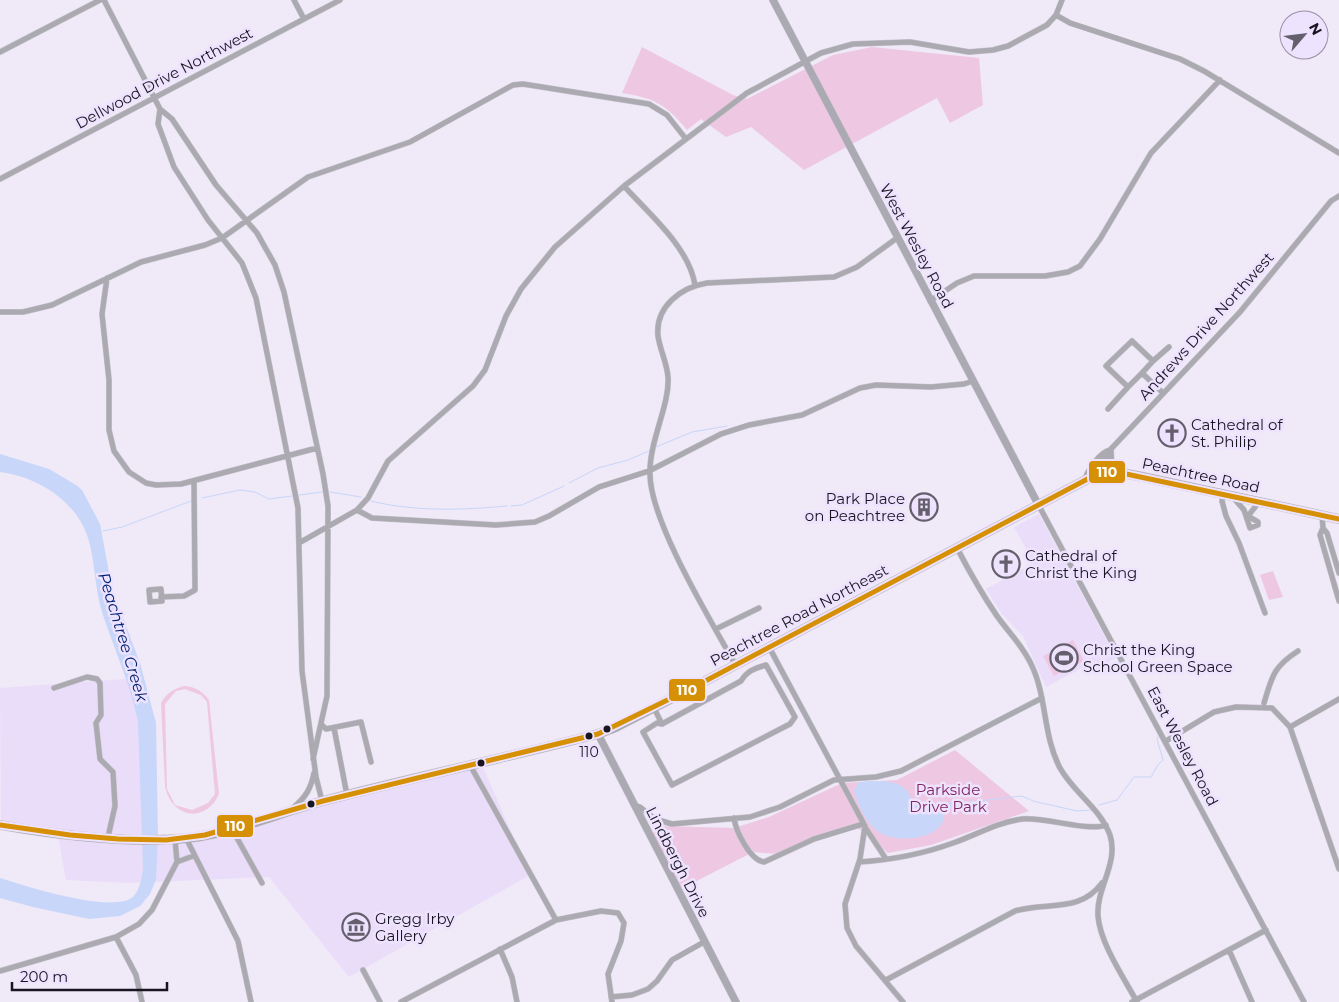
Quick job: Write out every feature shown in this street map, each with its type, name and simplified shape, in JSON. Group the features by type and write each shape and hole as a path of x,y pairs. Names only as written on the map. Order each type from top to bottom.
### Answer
{"highway":[{"name":"Peachtree Road","path":"1076,484 1097,474 1112,471 1322,515"},
{"name":"Peachtree Road Northeast","path":"0,826 113,838 175,839 207,836 322,801 470,763 598,734 654,708 1076,484"},
{"path":"1322,515 1339,519"}],"street":[{"path":"0,52 100,0"},
{"path":"104,0 160,109 172,119 216,185 267,248 281,280 326,492 329,525 327,696 313,759"},
{"path":"294,0 304,19"},
{"name":"Dellwood Drive Northwest","path":"0,179 340,0"},
{"name":"West Wesley Road","path":"773,0 1038,504"},
{"path":"300,543 357,510 368,498 388,461 445,413 480,378 506,316 521,289 542,260 595,209 746,93 805,61 836,48 871,42 910,42 969,52 993,50 1022,40 1047,25 1056,15 1062,0"},
{"path":"1056,15 1070,23 1180,59 1220,80 1339,153"},
{"path":"930,301 957,283 974,276 1045,276 1068,272 1080,266 1100,239 1151,152 1220,80"},
{"path":"0,312 23,312 43,308 141,262 206,245 222,238 308,177 403,145 504,89 523,84 649,104 667,115 686,139"},
{"path":"160,109 158,124 174,167 189,192 242,263 253,289 289,455 298,508 302,671 314,767 322,801"},
{"path":"624,186 683,252 691,268 695,285"},
{"name":"Andrews Drive Northwest","path":"1085,479 1088,470 1095,465 1105,451 1110,450 1240,312 1331,201 1339,196"},
{"path":"735,664 667,534 655,500 650,472 654,438 668,384 658,336 659,321 673,298 683,290 695,285 834,277 857,267 897,238"},
{"path":"108,278 102,314 109,380 110,430 114,451 129,472 146,483 168,486 194,481 317,448"},
{"path":"1128,387 1106,366 1132,341 1153,361"},
{"path":"1108,409 1169,346"},
{"path":"1142,373 1163,393"},
{"path":"357,510 372,518 520,525 549,516 599,487 650,472 720,434 749,425 802,415 860,388 876,385 931,387 964,384 973,381"},
{"path":"1110,450 1112,471"},
{"path":"161,597 184,596 195,590 194,481"},
{"path":"1259,502 1248,516 1256,519 1258,525 1250,528 1244,510 1228,495 1222,501 1226,516 1239,543 1265,613"},
{"name":"East Wesley Road","path":"1038,504 1304,1002"},
{"path":"1322,515 1323,528 1320,535 1336,580 1339,601"},
{"path":"1323,528 1327,533 1339,573"},
{"path":"956,548 986,599 1028,657 1037,676 1050,740 1060,767 1073,787 1098,813 1106,825 1112,851 1098,903 1099,926 1135,1001 1266,930"},
{"path":"1326,556 1333,553"},
{"path":"716,629 759,608"},
{"path":"769,647 839,780 864,825 886,859"},
{"path":"1264,703 1274,672 1281,662 1298,651"},
{"path":"766,665 785,700 795,717 790,724 672,784 643,732 657,723 662,724 741,681 745,674 756,668 766,665"},
{"path":"54,688 87,677 97,679 100,683 101,715 96,723 100,759 113,772 115,806 113,838"},
{"path":"785,700 795,696"},
{"path":"633,805 640,807 655,819 672,824 750,817 770,812 839,780 876,777 900,771 1042,698"},
{"path":"1290,726 1339,699"},
{"path":"791,710 801,706"},
{"path":"1166,741 1224,708 1253,706 1272,708 1290,726 1339,869"},
{"path":"654,708 662,724"},
{"path":"322,725 326,729 361,722 371,762"},
{"path":"334,728 347,795"},
{"name":"Lindbergh Drive","path":"598,734 736,1002"},
{"path":"470,763 556,920"},
{"path":"289,811 304,800 309,791 314,767"},
{"path":"734,818 736,826 753,856 764,862 814,839 864,825"},
{"path":"859,862 938,849 994,826 1022,819 1050,820 1098,827 1106,825"},
{"path":"864,825 859,862 845,904 846,928 856,946 903,1002"},
{"path":"232,828 262,882"},
{"path":"186,838 193,856 238,941 251,1002"},
{"path":"0,971 116,937 132,930 146,917 177,862 175,839"},
{"path":"177,862 193,856"},
{"path":"886,980 1015,911 1032,906 1066,906 1080,902 1093,893 1106,879"},
{"path":"401,1002 556,920 600,911 614,912 621,917 624,930 608,974 612,999 648,989 657,981 672,960 704,942"},
{"path":"116,937 136,975 142,1002"},
{"path":"500,949 512,977 516,1002"},
{"path":"1229,950 1252,1002"},
{"path":"363,970 380,1002"}],"shaded area":[{"path":"1039,514 1116,658 1089,672 1082,668 1046,687 1023,636 1001,613 986,589 1034,563 1014,527"},
{"path":"139,678 144,837 171,838 240,824 481,763 530,875 349,977 269,877 130,883 66,880 57,830 1,821 0,688"}],"green space":[{"path":"642,47 733,95 747,99 833,55 872,47 979,58 983,105 950,123 937,98 804,170 751,127 726,137 701,119 687,130 666,108 659,104 643,97 622,93"},
{"path":"1273,571 1283,597 1269,600 1260,575"},
{"name":"Christ the King School Green Space","path":"1073,640 1084,661 1054,676 1043,656"},
{"path":"184,686 195,688 209,700 219,794 213,804 206,810 198,813 181,811 174,805 165,786 161,703 173,690","holes":["185,689 201,695 207,702 215,794 208,803 192,810 175,805 167,789 165,704 176,691"]},
{"name":"Parkside Drive Park","path":"955,750 1029,811 931,845 888,853 853,824 777,854 753,852 681,889 652,834 662,826 734,828 769,817 842,783 897,780"}],"water":[{"name":"Peachtree Creek","path":"0,454 49,469 82,490 100,524 112,589 140,663 156,723 158,840 156,879 150,894 140,906 120,916 89,919 0,898 0,878 28,887 88,901 122,901 133,897 137,891 143,868 138,721 135,707 102,612 89,541 84,527 76,514 55,494 29,479 0,472"},
{"path":"885,781 898,784 908,792 918,807 924,809 958,800 961,805 945,810 941,825 928,834 910,838 891,837 876,830 865,817 854,790 859,782"}],"waterway":[{"path":"656,447 692,432 727,426"},
{"path":"569,483 598,468 628,460 649,451"},
{"path":"511,506 522,505 564,486"},
{"path":"202,498 240,490 255,492 269,499 292,496"},
{"path":"299,495 322,492"},
{"path":"330,492 361,497"},
{"path":"103,531 122,527 191,501"},
{"path":"371,501 404,507 439,509 507,506"},
{"path":"1099,805 1117,800 1134,777 1151,777 1163,760 1158,737"},
{"path":"961,803 1022,796 1033,801 1077,811 1091,810"}],"transit line":[{"name":"110","path":"0,825 70,835 118,839 166,840 205,835 323,801 598,734 692,688 1097,474 1112,471 1339,519"}],"place":[{"name":"Cathedral of St. Philip","path":"1172,433"},
{"name":"Park Place on Peachtree","path":"924,507"},
{"name":"Cathedral of Christ the King","path":"1006,564"},
{"name":"Christ the King School Green Space","path":"1064,658"},
{"name":"110","path":"589,736"},
{"name":"Gregg Irby Gallery","path":"356,927"}]}
